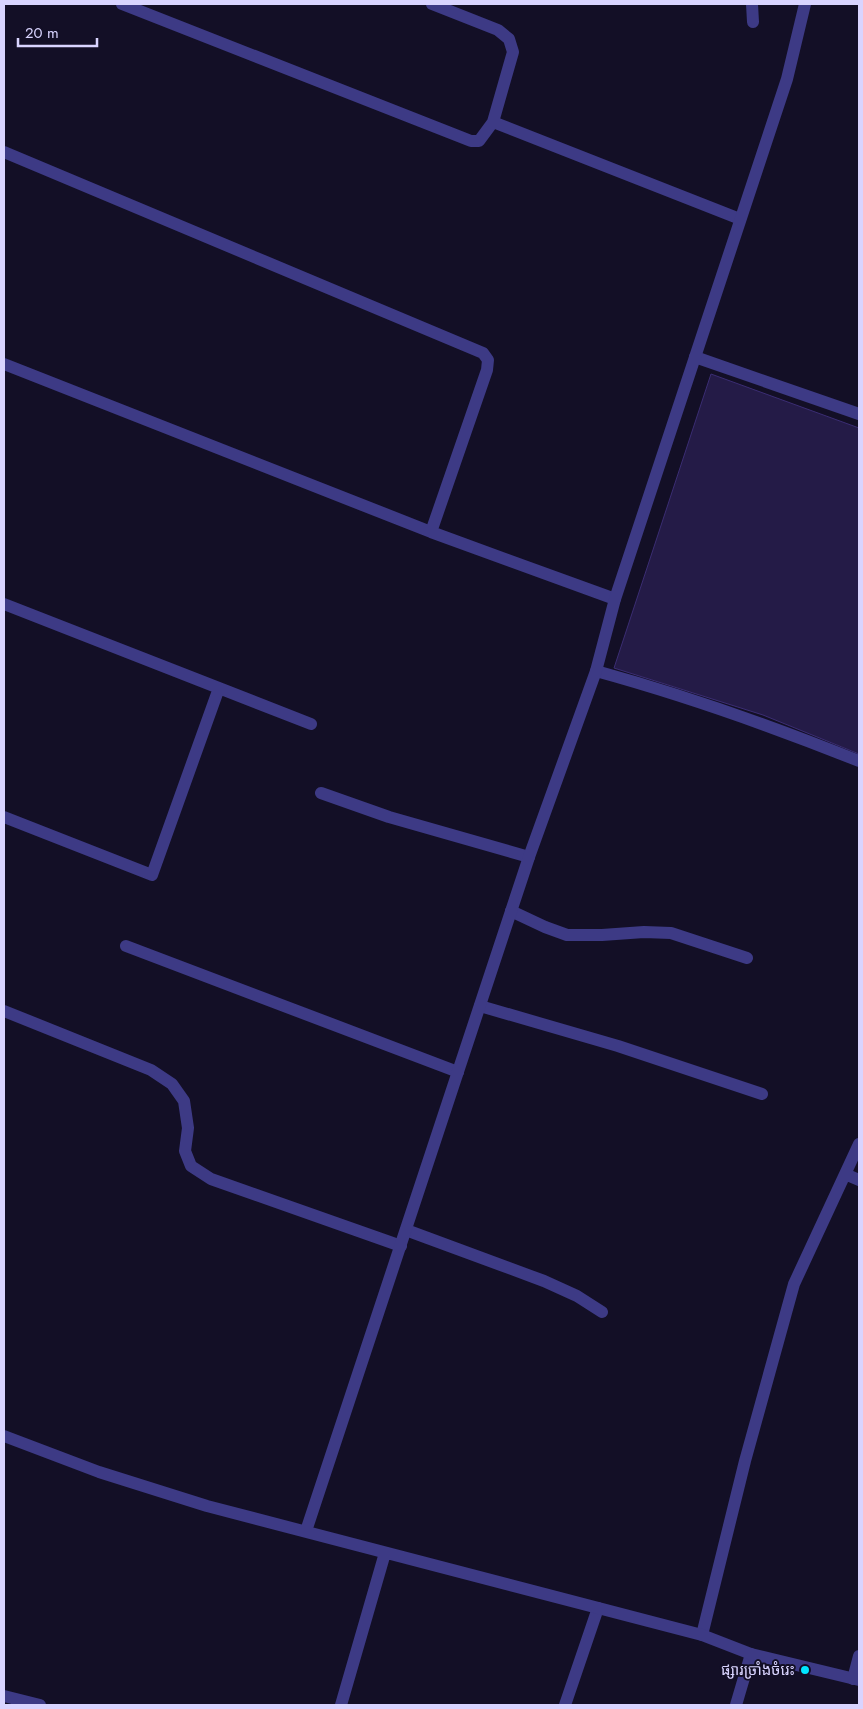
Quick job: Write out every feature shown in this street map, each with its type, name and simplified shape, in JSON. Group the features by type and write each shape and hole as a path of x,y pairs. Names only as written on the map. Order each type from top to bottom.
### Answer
{"street":[{"path":"122,4 471,141 479,141 493,122 513,52 509,39 498,30 432,4"},
{"path":"752,4 753,22"},
{"path":"306,1531 529,857 596,671 615,598 787,79 805,4"},
{"path":"493,122 740,220"},
{"path":"4,152 483,353 488,360 487,370 431,532"},
{"path":"694,357 859,414"},
{"path":"4,364 431,532 615,598"},
{"path":"4,604 311,724"},
{"path":"596,671 728,713 859,760"},
{"path":"4,816 152,876 219,688"},
{"path":"321,793 389,817 529,857"},
{"path":"512,911 567,935 644,932 671,933 747,958"},
{"path":"126,946 458,1072"},
{"path":"480,1006 618,1046 762,1094"},
{"path":"4,1011 151,1070 172,1084 184,1101 188,1128 185,1151 191,1166 211,1179 401,1246"},
{"path":"702,1635 745,1462 794,1284 859,1144"},
{"path":"845,1174 859,1180"},
{"path":"406,1230 544,1281 577,1296 602,1312"},
{"path":"4,1436 100,1472 207,1506 702,1635 751,1654 856,1679 859,1656"},
{"path":"341,1705 385,1553"},
{"path":"565,1705 598,1608"},
{"path":"736,1705 751,1654"},
{"path":"4,1696 40,1705"}],"building":[{"path":"711,374 859,428 859,754 763,715 614,668"}],"place":[{"name":"ផ្សារច្រាំងចំរេះ","path":"805,1670"}]}
